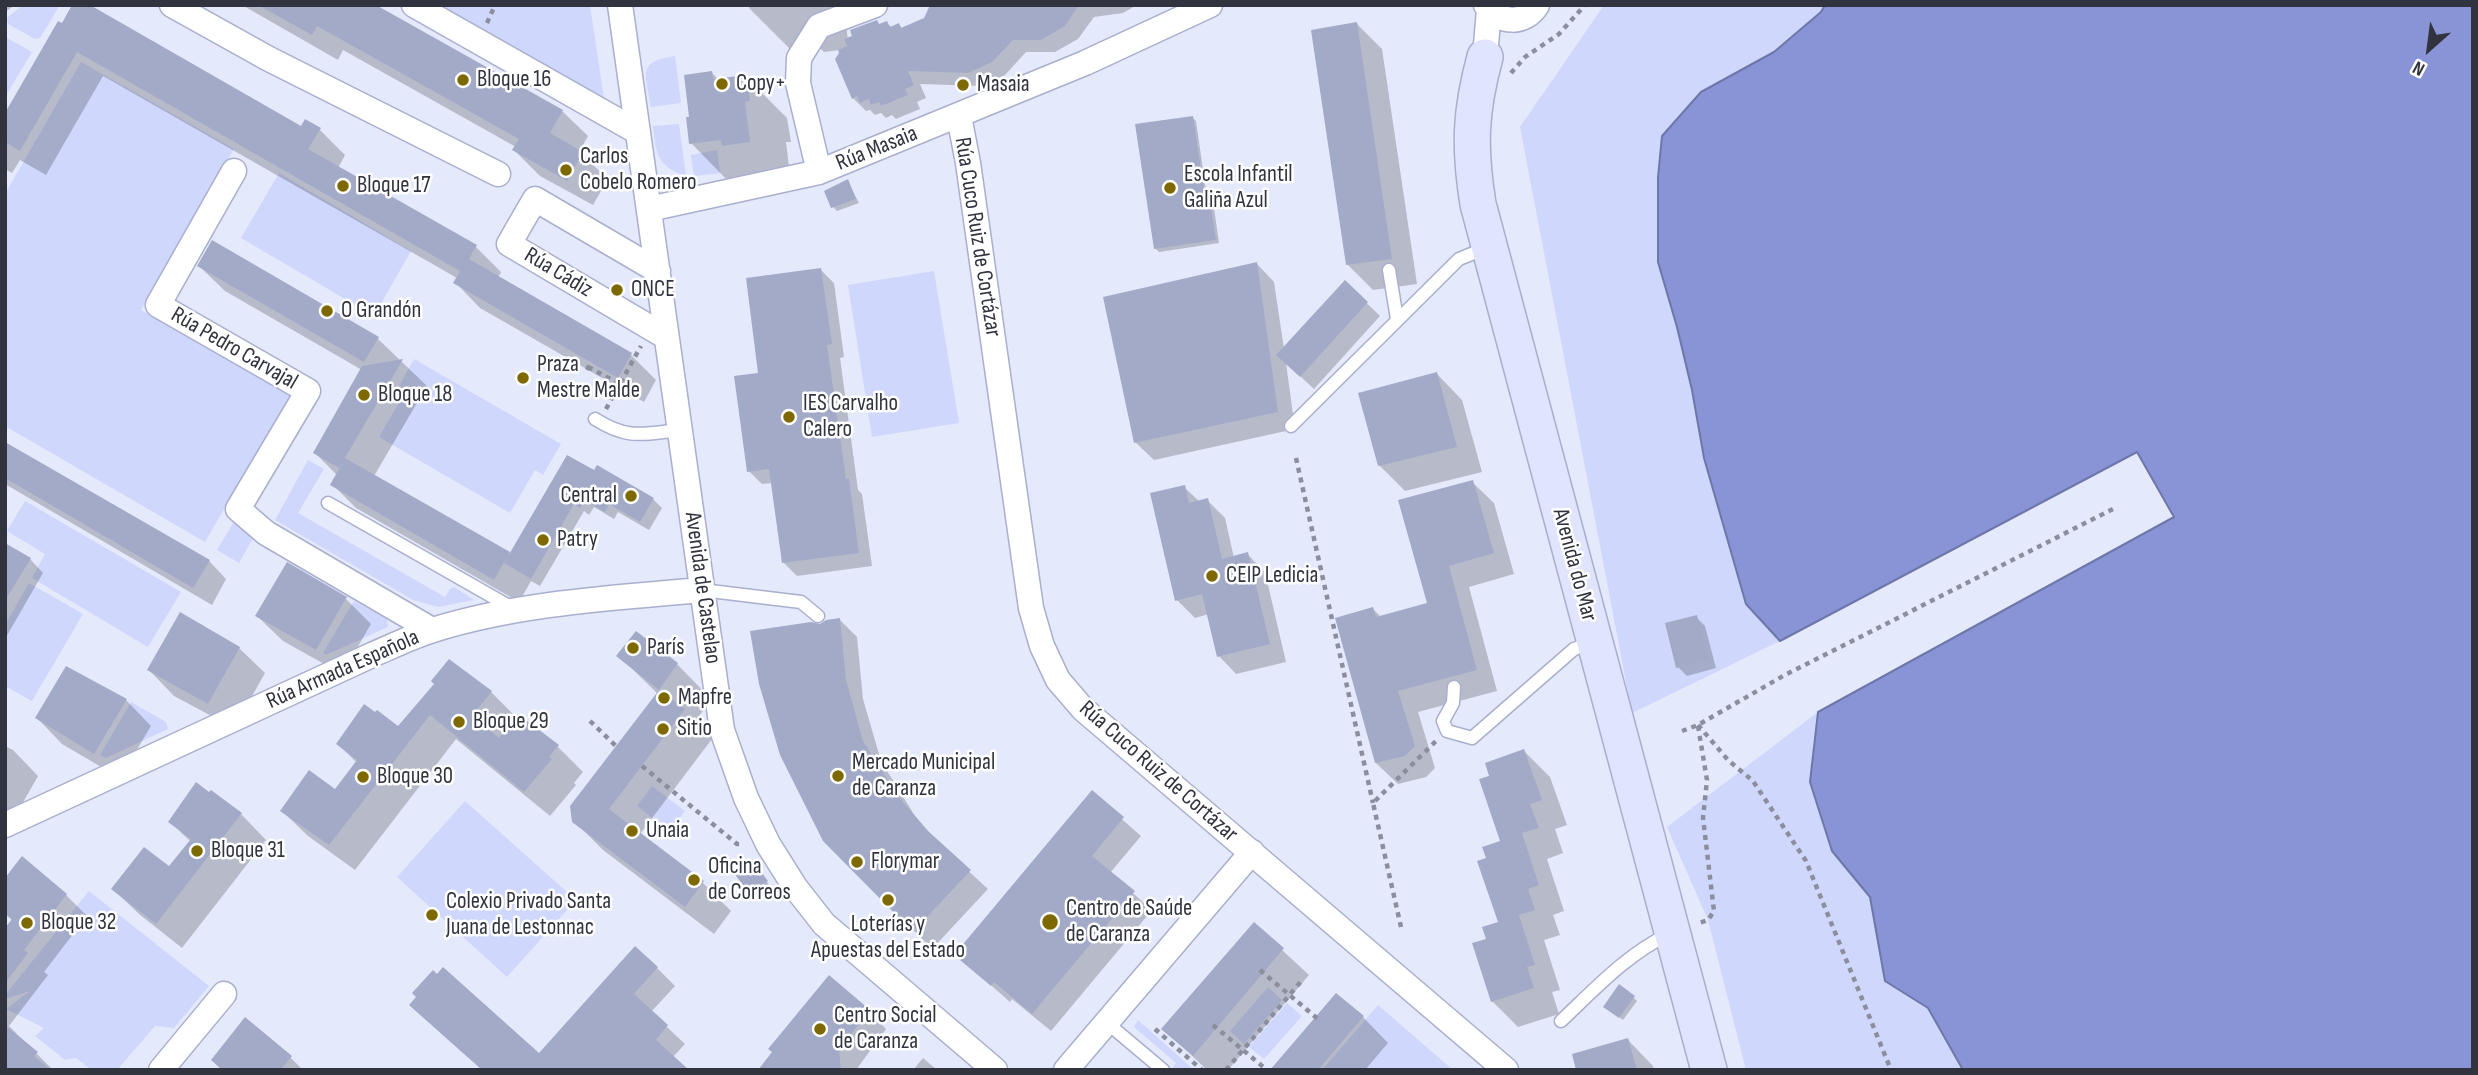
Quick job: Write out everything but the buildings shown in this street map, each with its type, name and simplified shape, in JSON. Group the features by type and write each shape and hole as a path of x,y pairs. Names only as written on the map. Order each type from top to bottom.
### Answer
{"street":[{"path":"172,5 268,59 498,174"},
{"path":"414,5 638,132"},
{"name":"Avenida de Castelao","path":"620,5 658,271 658,332 679,429 722,730 746,797 768,844 795,887 824,924 995,1070"},
{"path":"819,173 798,83 799,58 819,26 876,5"},
{"name":"Rúa Masaia","path":"649,209 819,173 1085,63 1210,5"},
{"name":"Avenida do Mar","path":"1537,5 1526,17 1517,20 1497,67 1475,94 1470,137 1478,204 1595,641 1686,928 1709,1070"},
{"path":"1488,7 1501,18 1517,20"},
{"name":"Avenida do Mar","path":"1488,7 1497,67"},
{"name":"Rúa Cuco Ruiz de Cortázar","path":"959,117 968,163 1031,608 1042,646 1058,680 1083,709 1506,1070"},
{"name":"Rúa Pedro Carvajal","path":"234,171 158,305 308,391 238,509 267,533 432,630"},
{"name":"Rúa Cádiz","path":"658,271 535,199 509,244 658,332"},
{"name":"Rúa Armada Española","path":"5,825 374,654 432,630 495,614 702,590"},
{"path":"1066,1070 1252,852"},
{"path":"161,1070 224,994"}],"lane":[{"path":"1290,426 1459,259 1490,247"},
{"path":"1389,271 1396,319"},
{"path":"597,421 632,435 679,429"},
{"path":"328,503 517,611"},
{"path":"702,590 801,602 818,616"},
{"path":"1454,687 1452,702 1443,721 1447,731 1472,738 1574,649 1595,641"},
{"path":"1561,1021 1618,968 1655,940 1686,928"},
{"path":"1106,1022 1163,1070"}],"path":[{"path":"1497,67 1525,57 1559,34 1585,5"},
{"path":"597,421 658,332"},
{"path":"589,366 620,384"},
{"path":"1296,458 1401,927"},
{"path":"1682,731 1698,725 1783,676 2117,508"},
{"path":"590,721 616,746"},
{"path":"1686,928 1708,920 1714,911 1703,818 1707,780 1698,725"},
{"path":"1698,725 1728,760 1753,781 1806,861 1891,1070"},
{"path":"1373,803 1447,731"},
{"path":"642,766 737,844 768,844"},
{"path":"1260,970 1319,1020"},
{"path":"1226,1070 1303,979"},
{"path":"1213,1025 1267,1070"},
{"path":"1155,1029 1202,1070"}],"shaded area":[{"path":"23,5 60,5 40,38 35,39 8,24 7,18"},
{"path":"436,5 590,5 604,99"},
{"path":"1604,5 1825,5 1821,12 1774,52 1701,92 1662,136 1658,177 1658,262 1692,390 1704,458 1746,604 1780,641 1632,713 1520,127"},
{"path":"5,37 32,52 5,97"},
{"path":"675,56 681,103 651,107 646,71 654,62"},
{"path":"81,62 234,149 141,310 290,395 205,542 5,426 5,194"},
{"path":"679,124 686,176 669,168 660,158 654,136 653,126"},
{"path":"717,150 720,173 694,176 691,155"},
{"path":"279,173 411,251 374,316 241,238"},
{"path":"934,271 959,423 872,437 848,285"},
{"path":"414,359 561,444 543,475 535,470 510,513 379,437 405,392 398,388"},
{"path":"308,460 324,469 298,513 445,597 454,587 474,600 438,607 413,600 275,520"},
{"path":"25,501 181,592 148,647 32,578 45,554 7,531"},
{"path":"235,520 256,533 239,563 217,550"},
{"path":"29,583 83,614 32,701 5,686 5,625"},
{"path":"354,601 387,619 388,627 326,655 323,653"},
{"path":"131,702 166,722 168,729 106,758 100,755"},
{"path":"1818,712 1810,782 1832,851 1870,897 1885,981 1928,1008 1963,1070 1746,1070 1708,920 1667,827"},
{"path":"652,786 685,811 669,831 637,806"},
{"path":"465,801 576,900 507,977 397,877"},
{"path":"89,891 209,986 174,1028 155,1026 117,1070 92,1070 76,1058 65,1060 35,1036 44,1028 6,1009 30,991 5,999 5,995"},
{"path":"1268,987 1282,1000 1244,1044 1230,1031"},
{"path":"1287,1003 1302,1016 1264,1059 1249,1047"},
{"path":"1378,1005 1453,1070 1322,1070"},
{"path":"1138,1020 1194,1070 1171,1070 1176,1063 1134,1027"}],"water":[{"path":"1825,5 2473,5 2473,1070 1963,1070 1928,1008 1885,981 1870,897 1832,851 1810,782 1818,712 2174,517 2137,452 1780,641 1746,604 1704,458 1692,390 1658,262 1658,177 1662,136 1701,92 1774,52 1821,12"}],"place":[{"name":"Bloque 16","path":"463,80"},
{"name":"Copy+","path":"722,84"},
{"name":"Masaia","path":"963,85"},
{"name":"Carlos Cobelo Romero","path":"566,170"},
{"name":"Bloque 17","path":"343,186"},
{"name":"Escola Infantil Galiña Azul","path":"1170,188"},
{"name":"ONCE","path":"617,290"},
{"name":"O Grandón","path":"327,311"},
{"name":"Praza Mestre Malde","path":"523,378"},
{"name":"Bloque 18","path":"364,395"},
{"name":"IES Carvalho Calero","path":"789,417"},
{"name":"Central","path":"631,496"},
{"name":"Patry","path":"543,540"},
{"name":"CEIP Ledicia","path":"1212,576"},
{"name":"París","path":"633,648"},
{"name":"Mapfre","path":"664,698"},
{"name":"Bloque 29","path":"459,722"},
{"name":"Sitio","path":"663,729"},
{"name":"Mercado Municipal de Caranza","path":"838,776"},
{"name":"Bloque 30","path":"363,777"},
{"name":"Unaia","path":"632,831"},
{"name":"Bloque 31","path":"197,851"},
{"name":"Florymar","path":"857,862"},
{"name":"Oficina de Correos","path":"694,880"},
{"name":"Loterías y Apuestas del Estado","path":"888,900"},
{"name":"Colexio Privado Santa Juana de Lestonnac","path":"432,915"},
{"name":"Centro de Saúde de Caranza","path":"1050,922"},
{"name":"Bloque 32","path":"27,923"},
{"name":"Centro Social de Caranza","path":"820,1029"}]}
